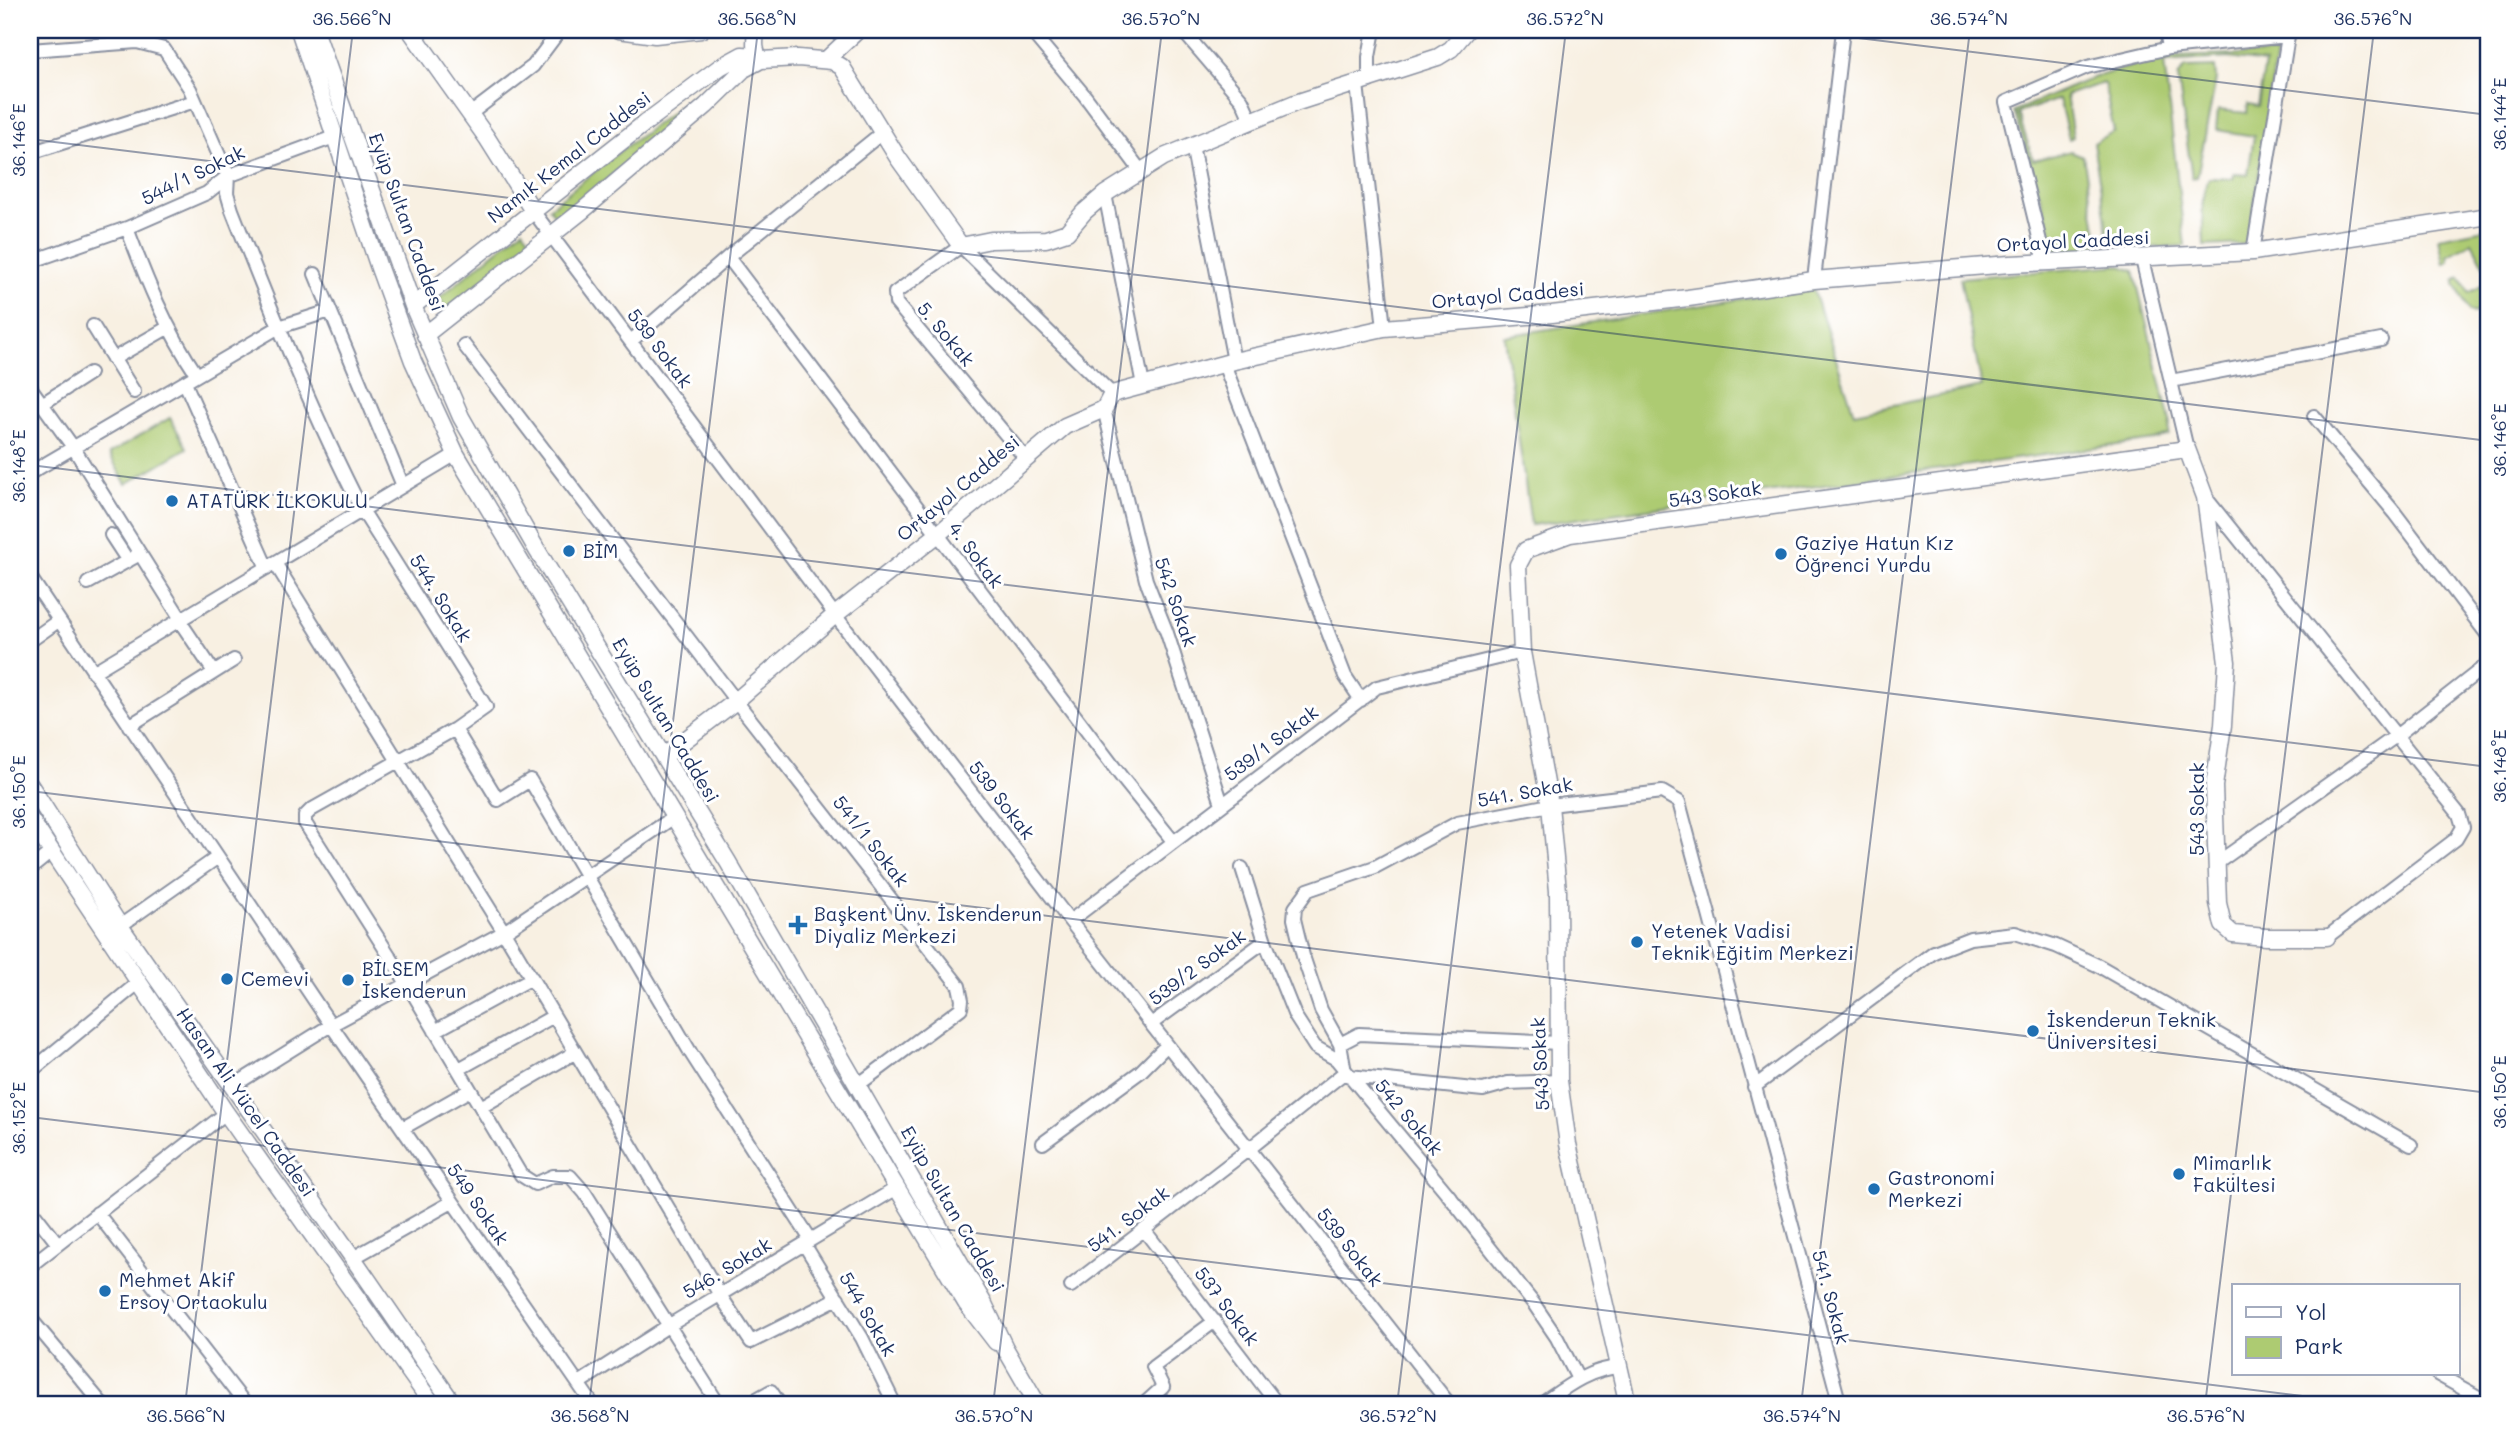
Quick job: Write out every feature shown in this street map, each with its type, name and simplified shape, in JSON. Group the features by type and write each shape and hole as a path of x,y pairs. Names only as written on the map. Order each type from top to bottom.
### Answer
{"street":[{"path":"299,30 334,138 413,360 456,454 977,1319 996,1342 1005,1348"},
{"name":"Eyüp Sultan Caddesi","path":"315,30 413,306 461,417 858,1085 984,1304 1005,1348 1038,1405"},
{"path":"410,30 470,114 533,211"},
{"path":"470,114 533,66 560,30"},
{"path":"620,30 669,34 701,30"},
{"path":"425,335 550,236 706,106 759,58 756,30"},
{"path":"858,30 826,60 846,71 903,165 961,246 1112,394 1104,409"},
{"path":"1030,30 1085,96 1140,170"},
{"path":"1182,30 1242,100 1251,120"},
{"path":"1374,30 1363,82 1384,328"},
{"path":"961,246 991,240 1046,239 1058,236 1067,232 1084,212 1105,194 1140,170 1251,120 1438,57 1451,49 1467,30"},
{"path":"1814,280 1843,30"},
{"path":"2166,30 2169,48"},
{"path":"2045,262 2006,102 2087,67 2169,48 2288,33 2253,253"},
{"name":"544. Sokak","path":"30,50 137,42 164,49 190,89 228,176 227,193 232,209 279,327 362,510 486,707 455,729"},
{"name":"Namık Kemal Caddesi","path":"413,306 720,67 742,55 826,60"},
{"path":"30,153 195,101"},
{"path":"631,341 727,257 883,132"},
{"name":"544/1 Sokak","path":"30,262 127,228 206,193 228,176 334,138"},
{"path":"1192,145 1229,363 1345,676 1361,700"},
{"path":"1105,194 1143,384"},
{"name":"539 Sokak","path":"533,211 835,615 1070,921 1450,1405"},
{"name":"Ortayol Caddesi","path":"1112,394 1229,363 1384,328 1552,314 1814,280 2045,262 2253,253 2489,216"},
{"path":"127,228 150,290 197,375"},
{"name":"5. Sokak","path":"961,246 904,285 895,293 896,303 1026,459"},
{"name":"4. Sokak","path":"727,257 1123,779 1173,841"},
{"path":"2142,259 2187,449"},
{"path":"315,274 403,485"},
{"path":"30,473 279,327 330,311"},
{"path":"93,326 134,392"},
{"path":"113,359 169,327"},
{"path":"2171,381 2381,340"},
{"path":"464,345 736,701"},
{"path":"42,404 90,373"},
{"path":"185,383 271,566 504,932 720,1296 751,1342 838,1298"},
{"path":"30,387 72,447 214,672"},
{"name":"Ortayol Caddesi","path":"664,756 736,701 835,615 937,535 1065,426 1104,409"},
{"name":"542 Sokak","path":"1104,409 1146,580 1167,633 1222,804"},
{"path":"2314,416 2395,513 2489,637"},
{"name":"543 Sokak","path":"1628,1405 1568,1144 1559,1081 1558,891 1550,805 1522,652 1518,565 1526,550 1570,534 2187,449 2205,497 2227,662 2223,724 2214,786 2218,903 2223,925 2233,934 2327,937"},
{"path":"93,672 456,454"},
{"path":"2205,497 2459,814 2463,827 2456,839 2327,937"},
{"path":"111,535 128,561"},
{"path":"88,583 140,554"},
{"name":"549 Sokak","path":"30,577 331,1025 593,1405"},
{"path":"30,640 58,621"},
{"name":"539/1 Sokak","path":"1070,921 1377,687 1522,652"},
{"path":"129,726 233,660"},
{"path":"2217,863 2396,736 2489,663"},
{"name":"541/1 Sokak","path":"736,701 959,986 961,1008 858,1085"},
{"path":"587,878 530,780 498,800 455,729 311,810 305,816 305,823 408,985 521,1175 535,1184 553,1176 570,1176 585,1193 719,1405"},
{"path":"30,785 120,926 454,1405"},
{"name":"541. Sokak","path":"1071,1286 1347,1074 1340,1044 1321,1010 1294,919 1295,908 1307,890 1375,867 1457,823 1550,805 1662,792 1679,802 1840,1405"},
{"path":"233,1086 331,1025 504,932 674,817"},
{"name":"Hasan Ali Yücel Caddesi","path":"30,819 226,1113 427,1403"},
{"path":"30,869 51,852"},
{"path":"120,926 218,857"},
{"name":"542 Sokak","path":"1242,868 1265,941 1296,1016 1308,1037 1315,1047 1336,1059 1446,1192 1534,1304 1558,1338 1578,1379"},
{"name":"544 Sokak","path":"587,878 807,1242 862,1338 895,1405"},
{"path":"1754,1087 1934,952 1970,938 2015,933 2056,946 2099,966 2411,1145"},
{"name":"539/2 Sokak","path":"1151,1024 1265,941"},
{"path":"435,1031 532,978"},
{"path":"30,1072 138,983"},
{"path":"459,1069 552,1017"},
{"path":"1340,1044 1359,1034 1559,1043"},
{"path":"1044,1143 1140,1072 1167,1045"},
{"path":"481,1107 574,1053"},
{"path":"1347,1074 1483,1090 1508,1083 1559,1081"},
{"path":"403,1128 470,1090"},
{"path":"30,1266 226,1113"},
{"name":"546. Sokak","path":"579,1383 897,1188"},
{"path":"353,1258 452,1202"},
{"path":"30,1208 58,1244"},
{"path":"97,1213 246,1405"},
{"name":"537 Sokak","path":"1145,1231 1278,1405"},
{"path":"30,1318 103,1405"},
{"path":"1143,1405 1163,1387 1153,1367 1215,1321"},
{"path":"1540,1405 1578,1379 1604,1368 1620,1367"},
{"path":"2441,1376 2489,1403"},
{"path":"746,1405 771,1391 779,1405"}],"green space":[{"path":"2276,54 2249,244 2204,246 2203,202 2209,178 2233,179 2234,174 2248,175 2254,136 2216,130 2218,110 2247,113 2248,104 2258,106 2265,63 2229,58 2164,62 2185,246 2116,249 2114,239 2109,239 2093,143 2114,131 2104,83 2066,95 2073,137 2069,139 2059,99 2018,113 2033,160 2071,151 2083,156 2100,250 2057,251 2014,111 2095,77 2162,57"},
{"path":"2215,67 2216,79 2197,177 2192,178 2178,77 2185,68"},
{"path":"732,68 735,71 559,220 549,208 620,151"},
{"path":"2489,228 2489,274 2472,242 2448,256 2449,261 2444,264 2439,238"},
{"path":"523,229 531,240 447,310 439,298"},
{"path":"2119,265 2134,271 2170,421 2169,435 2154,440 1531,525 1504,336 1813,288 1854,413 1982,387 1960,278"},
{"path":"2460,277 2469,293 2489,282 2489,306 2474,313 2469,311 2455,284 2455,280"},
{"path":"170,418 187,448 126,484 109,454"}],"place":[{"name":"ATATÜRK İLKOKULU","path":"172,501"},
{"name":"BİM","path":"569,551"},
{"name":"Gaziye Hatun Kız Öğrenci Yurdu","path":"1781,554"},
{"name":"Başkent Ünv. İskenderun Diyaliz Merkezi","path":"798,925"},
{"name":"Yetenek Vadisi Teknik Eğitim Merkezi","path":"1637,942"},
{"name":"Cemevi","path":"227,979"},
{"name":"BİLSEM İskenderun","path":"348,980"},
{"name":"İskenderun Teknik Üniversitesi","path":"2033,1031"},
{"name":"Mimarlık Fakültesi","path":"2179,1174"},
{"name":"Gastronomi Merkezi","path":"1874,1189"},
{"name":"Mehmet Akif Ersoy Ortaokulu","path":"105,1291"}]}
